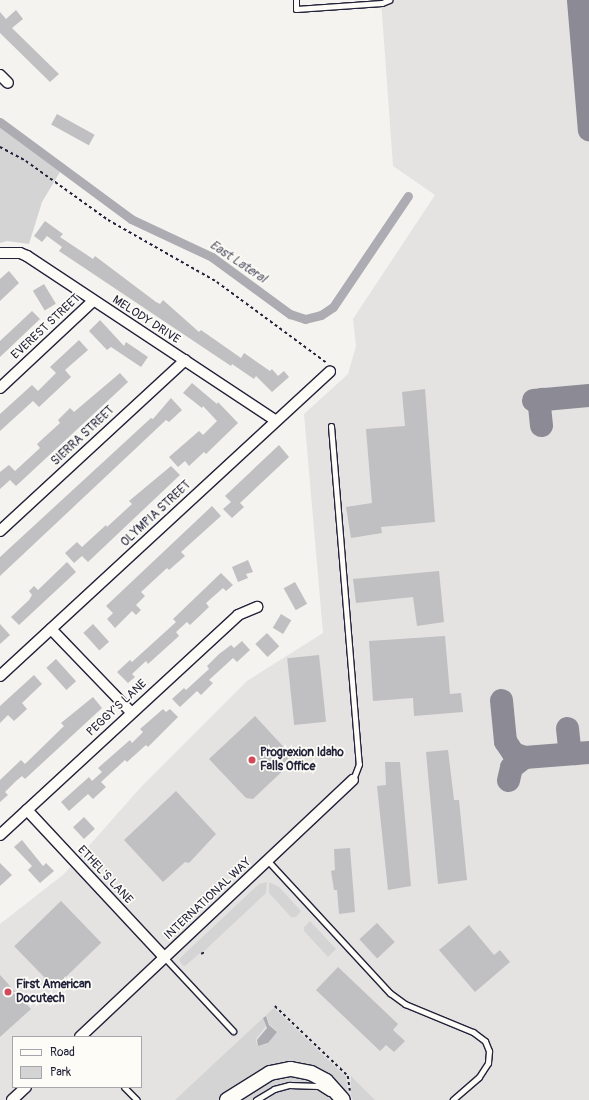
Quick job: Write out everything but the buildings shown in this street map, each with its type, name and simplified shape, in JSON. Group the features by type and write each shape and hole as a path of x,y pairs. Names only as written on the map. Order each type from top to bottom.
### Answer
{"main road":[{"path":"228,1100 270,1073 291,1069 311,1073 326,1081 346,1098"}],"street":[{"path":"0,75 8,83"},
{"name":"MELODY DRIVE","path":"0,253 20,253 27,256 275,420"},
{"name":"EVEREST STREET","path":"0,388 93,301"},
{"name":"SIERRA STREET","path":"0,531 184,360"},
{"name":"OLYMPIA STREET","path":"1,673 51,629 275,420 330,371"},
{"name":"PEGGY'S LANE","path":"0,835 131,712 238,615 256,606"},
{"path":"51,629 131,712"},
{"name":"INTERNATIONAL WAY","path":"81,1036 353,780"},
{"name":"ETHEL'S LANE","path":"27,810 165,958"},
{"path":"12,1100 25,1088"}],"lane":[{"path":"296,0 296,9 382,3 388,0"},
{"path":"331,426 359,764 353,780"},
{"path":"268,861 390,993 405,1004 473,1032 485,1041 489,1051 488,1063 479,1077 454,1100"},
{"path":"165,958 233,1030"},
{"path":"256,1100 274,1089 302,1084 318,1086 338,1100"},
{"path":"125,1088 137,1100"}],"path":[{"path":"0,148 31,165 108,220 228,289 267,321 322,358 330,371"},
{"path":"201,954 205,952"},
{"path":"275,1006 348,1076 346,1098"}],"shaded area":[{"path":"381,0 589,0 589,1100 0,1100 0,924 64,874 141,787 247,681 323,633 304,414 348,374 356,346 353,319 435,195 393,166"},
{"path":"266,1016 269,1025 277,1032 268,1043 258,1046 257,1040 267,1028 263,1018"}],"green space":[{"path":"0,127 60,172 42,202 29,244 7,241 0,243"},
{"path":"267,882 266,893 201,954 200,953 185,966 182,965 179,959 259,884"},
{"path":"269,882 279,887 301,911 296,917 291,917 269,893"},
{"path":"310,921 336,949 328,957 304,931 304,927"},
{"path":"274,1008 346,1077 348,1095 337,1083 299,1065 224,1100 175,1100 263,1018 266,1026 256,1039 257,1046 267,1044 277,1031 270,1025 266,1015"},
{"path":"295,1075 314,1080 317,1084 284,1083 272,1087 253,1100 241,1100 269,1079"},
{"path":"351,1076 375,1100 353,1100 351,1095"},
{"path":"302,1087 321,1091 334,1100 269,1100 272,1093 279,1090"}],"waterway":[{"name":"East Lateral","path":"0,122 131,219 212,257 290,314 305,319 321,315 333,307 408,196"}],"taxiway":[{"path":"578,0 589,130"},
{"path":"533,400 589,395"},
{"path":"541,425 539,405 542,399"},
{"path":"501,700 505,741 513,753 524,757 589,752"},
{"path":"567,728 569,747 574,753"},
{"path":"508,780 511,767 524,757"}],"place":[{"name":"Progrexion Idaho Falls Office","path":"252,760"},
{"name":"First American Docutech","path":"8,992"}]}
